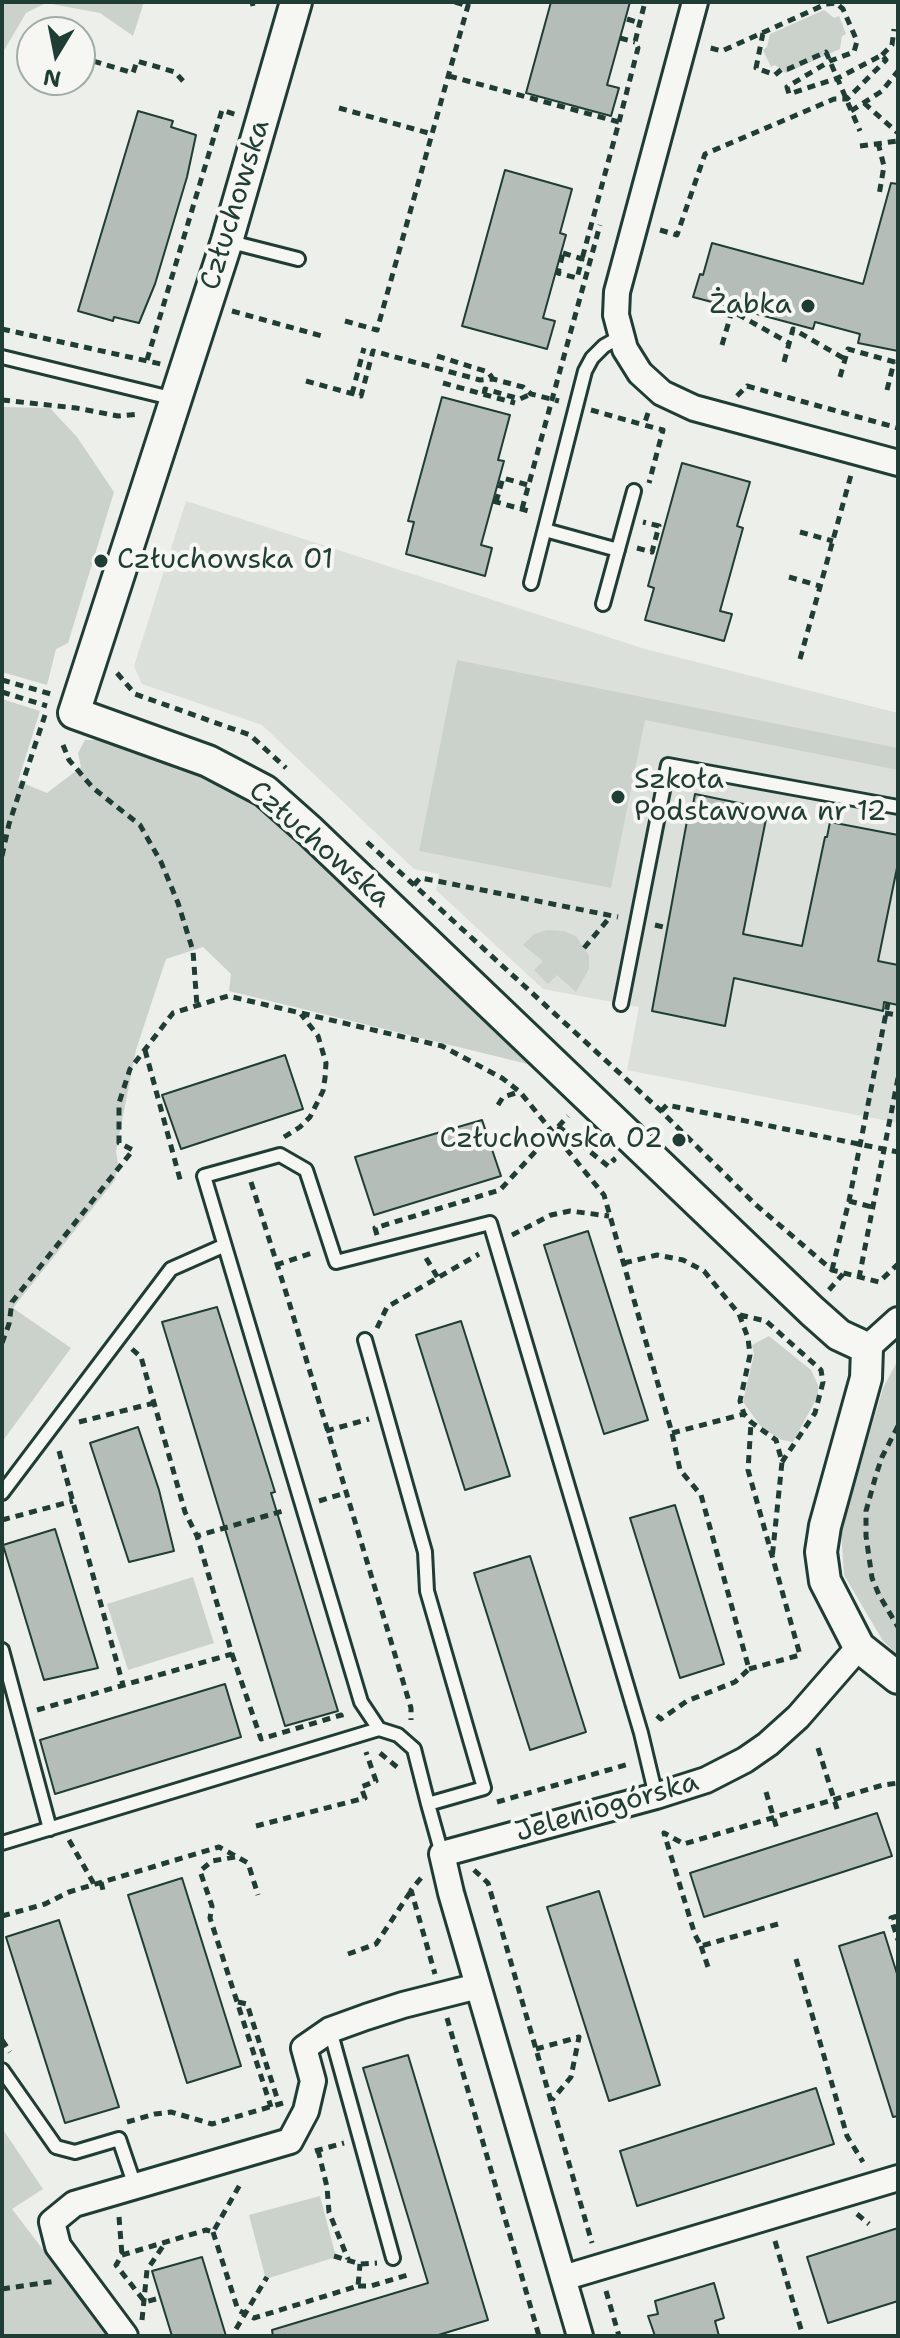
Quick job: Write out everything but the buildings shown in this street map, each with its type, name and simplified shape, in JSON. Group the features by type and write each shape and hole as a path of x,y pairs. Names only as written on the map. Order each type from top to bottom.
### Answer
{"street":[{"name":"Człuchowska","path":"296,2 227,241 74,713 208,761 265,791 812,1311 839,1335 867,1348"},
{"path":"695,2 617,292 616,315 620,337 640,373 662,393 694,408 898,463"},
{"path":"898,1320 867,1348 866,1378 825,1526 821,1552 825,1581 859,1647 898,1678"},
{"name":"Jeleniogórska","path":"454,1851 706,1780 768,1744 798,1717 859,1647"},
{"path":"454,1851 478,1986 563,2278 574,2335"},
{"path":"132,2332 81,2277 58,2246 52,2222 74,2204 290,2141 306,2111 313,2081 304,2048 330,2030 403,2005 478,1986"},
{"path":"563,2278 898,2178"}],"lane":[{"path":"227,241 298,259"},
{"path":"531,583 585,371 604,346 620,337"},
{"path":"2,357 175,399"},
{"path":"603,604 634,491"},
{"path":"547,523 618,550"},
{"path":"621,1004 668,765 898,807"},
{"path":"379,1729 361,1702 204,1176 280,1155 306,1170 336,1262 490,1223 641,1733 656,1796"},
{"path":"2,1493 171,1269 223,1246"},
{"path":"365,1340 425,1552 427,1591 484,1788 428,1804"},
{"path":"2,1650 19,1715 56,1827"},
{"path":"2,1843 379,1729 398,1735 414,1749 428,1804 454,1851"},
{"path":"330,2030 393,2258"},
{"path":"2,2070 56,2147 75,2152 119,2139 124,2189"}],"path":[{"path":"345,321 377,330 469,4 455,2"},
{"path":"582,259 563,253 558,273 577,278 638,48 635,42 645,2"},
{"path":"702,45 722,51 826,4 836,3 843,9 857,41 854,52 830,61 787,87 789,94 838,78 895,47 894,29"},
{"path":"627,19 640,23"},
{"path":"763,33 756,68 775,75 782,69 826,52 860,131"},
{"path":"620,38 635,42"},
{"path":"652,227 677,235 705,154 834,99 847,99 886,60 882,55"},
{"path":"96,62 133,73 137,61 175,72 183,81"},
{"path":"851,111 882,91 898,71"},
{"path":"449,76 619,122"},
{"path":"864,103 898,133"},
{"path":"339,108 432,134"},
{"path":"147,360 222,110 242,117"},
{"path":"860,146 898,141"},
{"path":"878,143 884,166 879,195"},
{"path":"592,223 614,229"},
{"path":"522,509 600,225"},
{"path":"226,325 235,298"},
{"path":"231,311 322,336"},
{"path":"722,345 732,311 789,343"},
{"path":"2,329 166,365"},
{"path":"784,362 793,329 845,359"},
{"path":"352,394 364,348"},
{"path":"840,377 848,349 896,362 887,390"},
{"path":"306,381 361,396 373,351 480,380"},
{"path":"437,356 488,372 493,379"},
{"path":"443,383 515,403"},
{"path":"723,395 737,396 747,386 898,428"},
{"path":"484,394 485,389 520,399 531,394"},
{"path":"2,400 118,416 137,412 145,416"},
{"path":"634,491 648,485 663,430 644,425 649,408 656,412"},
{"path":"837,470 863,477"},
{"path":"800,659 851,474"},
{"path":"528,485 503,478 495,501 522,509 547,523"},
{"path":"800,532 833,541"},
{"path":"789,577 820,586"},
{"path":"122,659 117,673 135,694 250,735 297,778"},
{"path":"2,680 51,695"},
{"path":"2,856 9,824 55,682"},
{"path":"2,692 48,706"},
{"path":"63,745 69,760 93,788 140,825 161,862 193,951 197,1006"},
{"path":"356,831 661,1111 755,1204 832,1270 879,1282 898,1264"},
{"path":"414,885 420,878 667,928"},
{"path":"584,948 612,916"},
{"path":"2,1343 12,1302 133,1150 119,1143 119,1103 130,1069 173,1013 228,996 442,1046 502,1078 520,1092 604,1195 680,1470 701,1495 749,1669"},
{"path":"832,1270 849,1201 888,1003"},
{"path":"277,1139 288,1136 310,1117 323,1091 326,1063 323,1049 318,1036 301,1013"},
{"path":"885,1013 898,1015"},
{"path":"145,1050 181,1183"},
{"path":"859,1278 898,1078"},
{"path":"498,1105 503,1097 520,1092"},
{"path":"661,1111 667,1105 898,1152"},
{"path":"382,1251 375,1228 500,1190 561,1123"},
{"path":"245,1164 411,1708"},
{"path":"177,1170 190,1166"},
{"path":"849,1201 872,1207"},
{"path":"377,1325 387,1307 551,1215 580,1212 609,1216"},
{"path":"276,1265 317,1252"},
{"path":"624,1263 651,1256 683,1260 704,1271 739,1314 748,1338 750,1355 740,1401 744,1414 751,1422 776,1440 782,1462 772,1559"},
{"path":"651,1256 654,1264"},
{"path":"739,1314 766,1321 821,1370 823,1382 815,1413 782,1462"},
{"path":"120,1336 141,1357 185,1512 197,1536 261,1739 341,1715"},
{"path":"123,1685 53,1429 154,1403"},
{"path":"672,1433 744,1414"},
{"path":"661,1719 687,1701 735,1682 749,1669 800,1655 748,1470 751,1422"},
{"path":"326,1431 352,1424"},
{"path":"898,1426 876,1475 866,1511 866,1536 872,1578 898,1627"},
{"path":"197,1536 345,1493"},
{"path":"2,1520 73,1501"},
{"path":"19,1715 232,1654"},
{"path":"818,1748 838,1812"},
{"path":"353,1755 372,1750 383,1754 398,1767 402,1780"},
{"path":"256,1826 365,1798 361,1787 376,1781 366,1752"},
{"path":"493,1803 628,1764"},
{"path":"709,1970 664,1833 684,1844 898,1783"},
{"path":"766,1792 777,1829"},
{"path":"56,1827 104,1894"},
{"path":"2,1916 45,1904 97,1883 219,1847 248,1863 258,1895"},
{"path":"454,1851 488,1883 619,2336"},
{"path":"236,1856 212,1861 200,1871 212,1906 210,1918 271,2107"},
{"path":"348,1954 376,1944 422,1876 420,1868"},
{"path":"411,1890 539,2336"},
{"path":"898,1916 891,1918 898,1940"},
{"path":"701,1946 778,1924"},
{"path":"796,1959 847,2136 863,2162"},
{"path":"237,2002 247,2004 279,2104"},
{"path":"536,2049 579,2037 571,2077 551,2101"},
{"path":"2,2040 18,2063"},
{"path":"115,2126 171,2112 212,2124 309,2095"},
{"path":"304,2154 360,2139"},
{"path":"318,2150 329,2212 348,2259"},
{"path":"249,2169 213,2232 238,2310 244,2315 254,2318 358,2286 371,2286 411,2274"},
{"path":"124,2189 120,2222 122,2255 116,2265 145,2302"},
{"path":"857,2214 869,2224"},
{"path":"122,2255 206,2230 213,2232"},
{"path":"773,2237 803,2336"},
{"path":"132,2332 145,2302 147,2270 165,2243"},
{"path":"334,2256 360,2264 373,2264"},
{"path":"358,2286 360,2264"},
{"path":"2,2289 81,2277"},
{"path":"236,2329 267,2277"},
{"path":"145,2302 156,2299"}],"shaded area":[{"path":"2,2 144,2 133,36 100,13 46,3 24,16 16,16 16,30 2,54"},
{"path":"824,10 834,18 839,16 846,34 842,36 840,49 786,73 775,65 771,67 763,50 767,47 770,34"},
{"path":"2,407 50,408 77,437 114,492 68,643 56,649 47,685 2,672"},
{"name":"Szkoła Podstawowa nr 12","path":"186,501 645,649 898,713 898,1123 627,1070 639,1007 543,989 436,890 439,874 414,869 262,725 142,684 134,666"},
{"path":"457,660 898,748 898,770 645,720 611,888 419,851"},
{"path":"2,699 40,711 18,781 47,793 81,767 78,753 85,740 106,740 217,782 245,798 304,846 536,1066 229,991 231,974 203,947 166,959 136,1050 116,1151 118,1164 115,1180 13,1308 71,1348 2,1442"},
{"path":"547,930 576,936 589,956 589,969 576,992 557,975 548,984 534,970 543,961 523,945 534,934"},
{"path":"769,1336 811,1370 818,1385 818,1396 793,1442 782,1440 762,1428 743,1402 754,1354 752,1345"},
{"path":"898,1360 898,1655 883,1641 844,1575 841,1531 883,1388"},
{"path":"193,1577 214,1643 128,1670 107,1604"},
{"path":"2,2128 43,2189 12,2209 109,2336 2,2336"},
{"path":"320,2196 335,2253 333,2258 269,2278 265,2276 249,2215"}],"place":[{"name":"Żabka","path":"808,306"},
{"name":"Człuchowska 01","path":"101,561"},
{"name":"Szkoła Podstawowa nr 12","path":"618,797"},
{"name":"Człuchowska 02","path":"679,1140"}]}
